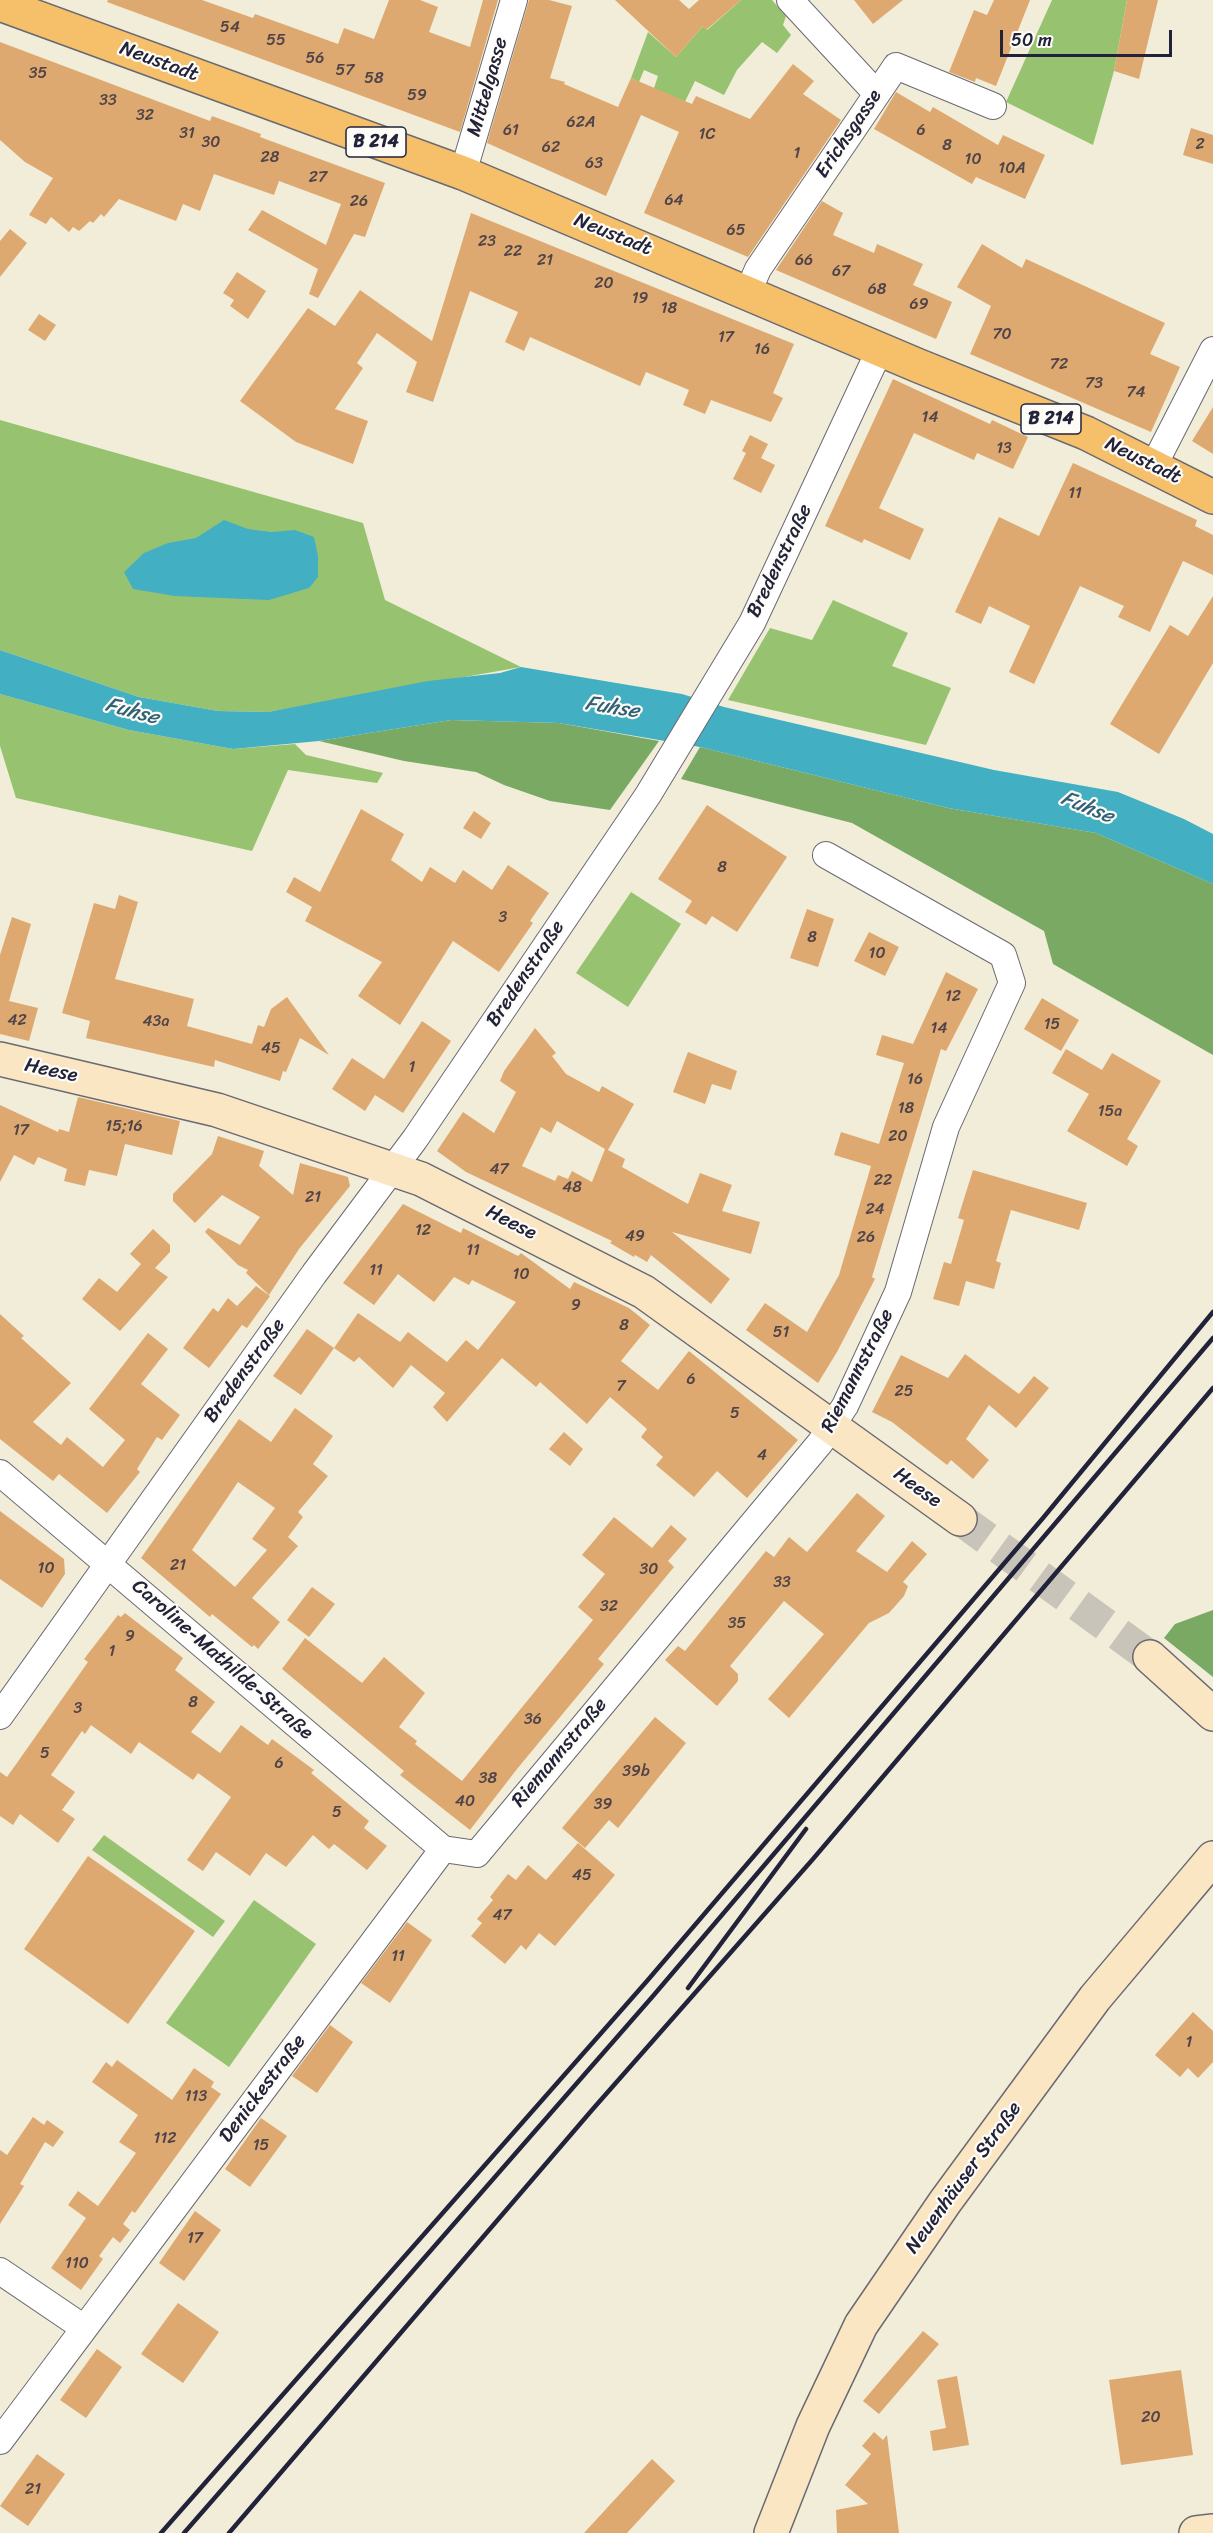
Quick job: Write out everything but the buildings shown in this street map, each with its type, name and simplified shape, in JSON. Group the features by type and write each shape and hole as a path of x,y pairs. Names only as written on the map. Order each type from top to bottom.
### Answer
{"main road":[{"name":"Neustadt","path":"0,4 463,174 1086,433 1154,465 1213,497"}],"street":[{"name":"Mittelgasse","path":"463,174 514,0"},
{"path":"790,0 877,94"},
{"name":"Erichsgasse","path":"748,292 758,269 896,66 993,106"},
{"name":"Bredenstraße","path":"0,1716 392,1168 663,769 752,623 880,349"},
{"path":"1154,465 1213,350"},
{"name":"Riemannstraße","path":"443,1849 477,1854 820,1443 845,1406 898,1292 946,1127 1012,983 1003,955 826,855"},
{"name":"Heese","path":"0,1059 217,1110 421,1179 644,1292 960,1520"},
{"name":"Caroline-Mathilde-Straße","path":"0,1473 108,1562 443,1849"},
{"path":"1150,1657 1213,1714"},
{"name":"Denickestraße","path":"0,2441 443,1849"},
{"name":"Neuenhäuser Straße","path":"771,2533 813,2426 861,2325 945,2202 1095,1998 1213,1858"},
{"path":"0,2271 84,2328"},
{"path":"1196,2533 1213,2531"}],"green space":[{"path":"741,0 772,0 786,16 783,25 791,35 777,53 762,42 737,70 724,95 695,81 680,112 654,88 658,76 644,70 639,82 631,78 648,32 676,57 703,26 707,30"},
{"path":"1052,0 1127,0 1114,71 1093,145 1006,102"},
{"path":"0,420 363,523 385,600 521,667 268,712 218,711 139,697 0,650"},
{"path":"833,600 908,633 892,666 951,688 926,745 728,700 770,628 812,640"},
{"path":"0,694 129,730 233,749 295,744 306,755 383,773 377,783 288,770 252,851 16,798 0,746"},
{"path":"451,720 559,723 659,741 610,810 550,801 504,785 476,772 404,761 319,741"},
{"path":"700,747 948,808 1096,833 1213,884 1213,1055 1053,964 1044,931 852,823 681,779"},
{"path":"631,892 681,924 628,1007 576,973"},
{"path":"1213,1610 1213,1677 1164,1638 1175,1624"},
{"path":"104,1835 225,1921 213,1937 92,1850"},
{"path":"254,1900 316,1944 229,2067 166,2023"}],"water":[{"path":"224,520 248,529 271,532 295,530 314,537 318,556 318,577 309,588 269,600 175,596 133,589 124,572 144,553 168,543 196,538"},
{"name":"Fuhse","path":"0,650 139,697 218,711 268,712 428,681 500,673 521,667 682,694 724,707 994,770 1118,792 1184,819 1213,834 1213,884 1096,833 948,808 700,747 559,723 451,720 319,741 233,749 129,730 0,694"}],"tunnel":[{"path":"960,1519 1150,1657"}],"railway":[{"path":"161,2533 647,1981 1043,1518 1213,1312"},
{"path":"184,2533 653,1996 1213,1338"},
{"path":"229,2533 592,2110 813,1859 1213,1388"},
{"path":"688,1988 806,1829"}]}
